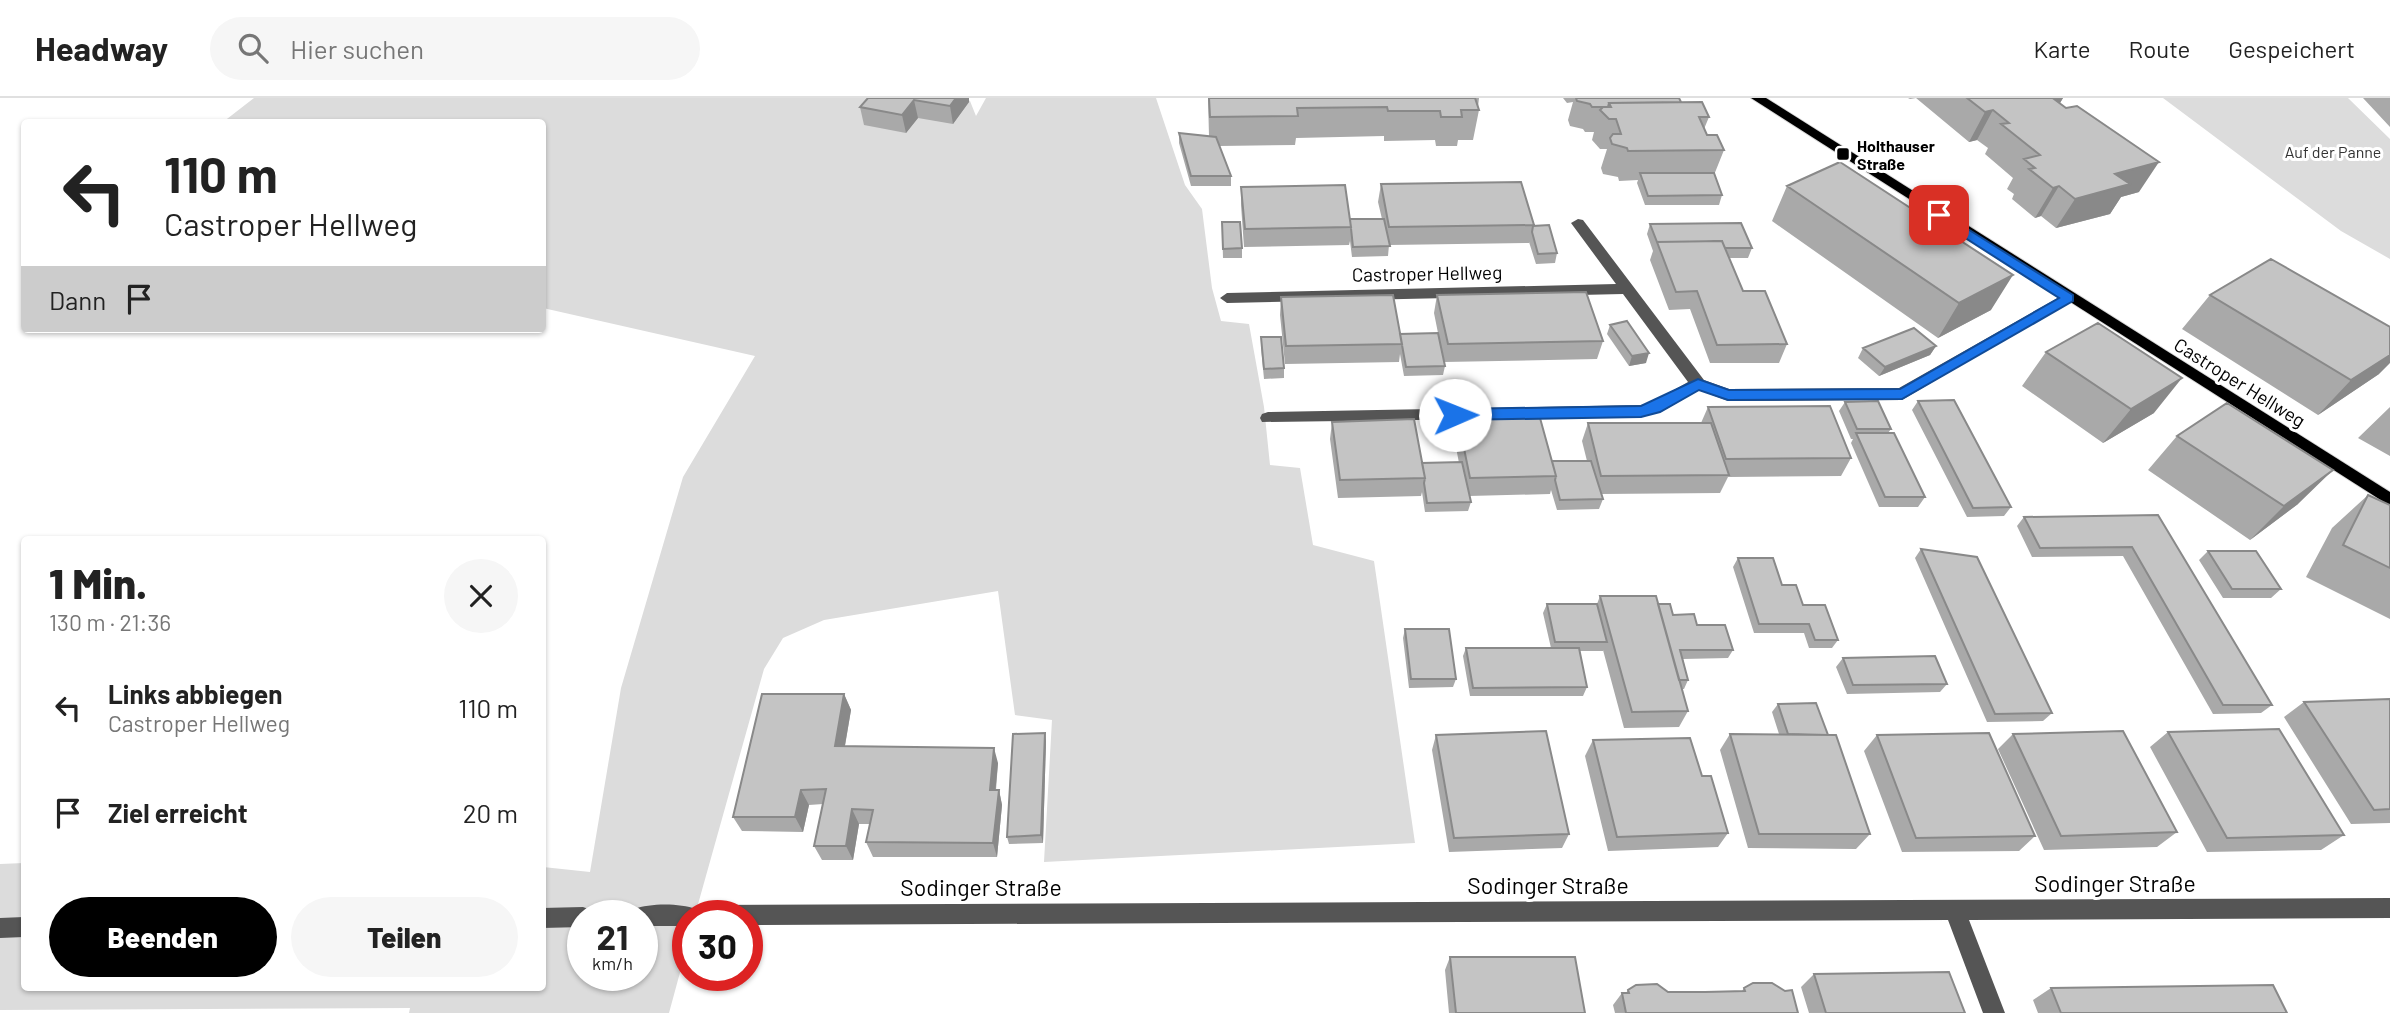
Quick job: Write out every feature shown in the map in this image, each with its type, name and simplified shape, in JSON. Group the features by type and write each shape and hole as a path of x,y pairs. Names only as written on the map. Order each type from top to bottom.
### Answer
{"main road":[{"name":"Castroper Hellweg","path":"1756,98 2390,500"}],"street":[{"path":"1577,223 1698,384 1728,395 1902,394 2068,298"},
{"name":"Castroper Hellweg","path":"1227,298 1628,289"},
{"path":"1268,418 1641,411 1655,408 1698,384"},
{"name":"Sodinger Straße","path":"763,915 2390,908"},
{"path":"1955,910 1994,1013"},
{"path":"546,918 567,917"},
{"path":"0,928 21,928"}],"green space":[{"path":"254,98 966,98 976,116 986,98 1156,98 1185,185 1202,209 1212,288 1221,321 1249,324 1264,407 1270,465 1300,468 1313,545 1374,561 1415,843 1044,862 1052,720 1015,715 998,591 824,620 783,638 764,669 699,900 672,900 672,991 675,991 669,1013 409,1013 410,1008 0,1010 0,864 21,863 21,991 546,991 546,867 590,872 621,688 683,477 755,356 546,309 546,119 227,119"},
{"name":"Auf der Panne","path":"2163,98 2348,98 2390,139 2390,259 2341,231"}],"building":[{"path":"868,98 956,98 950,106 914,100 902,115 860,107"},
{"path":"1209,98 1475,98 1479,110 1461,110 1462,117 1441,117 1440,111 1388,111 1387,107 1297,108 1298,116 1210,117"},
{"path":"1576,98 1679,98 1681,102 1609,103 1608,107 1592,107 1577,101"},
{"path":"1967,98 2058,98 2054,99 2066,108 2077,106 2159,162 2115,174 2130,184 2075,199 2059,186 2053,188 2029,169 2035,168 2024,159 2040,155 2001,124 2009,123 1993,110 1985,112"},
{"path":"1702,102 1709,117 1699,117 1707,135 1717,135 1724,150 1628,151 1627,148 1612,144 1610,138 1613,134 1621,134 1616,119 1609,119 1600,110 1603,107 1611,107 1609,103"},
{"path":"1179,133 1216,137 1231,176 1191,176"},
{"path":"1840,162 2013,275 1959,303 1787,186"},
{"path":"1640,173 1714,173 1722,195 1648,196"},
{"path":"1521,182 1534,225 1389,227 1381,184"},
{"path":"1345,185 1351,227 1245,229 1241,187"},
{"path":"1350,219 1384,219 1390,246 1353,247"},
{"path":"1222,222 1240,222 1242,248 1223,249"},
{"path":"1741,223 1752,248 1725,248 1722,241 1657,242 1650,224"},
{"path":"1549,225 1557,253 1538,254 1533,226"},
{"path":"1722,241 1743,291 1765,291 1787,344 1717,345 1697,291 1676,292 1657,242"},
{"path":"2271,259 2390,327 2390,355 2351,380 2210,295"},
{"path":"1586,292 1603,341 1448,344 1437,295"},
{"path":"1393,295 1402,344 1286,346 1281,297"},
{"path":"1627,321 1649,353 1632,356 1610,325"},
{"path":"2098,323 2182,378 2131,409 2046,352"},
{"path":"1914,328 1936,346 1885,367 1863,348"},
{"path":"1438,333 1445,366 1406,367 1400,334"},
{"path":"1261,337 1281,337 1284,368 1264,369"},
{"path":"1954,400 2011,507 1973,508 1918,401"},
{"path":"1878,401 1891,429 1857,429 1845,402"},
{"path":"2227,403 2333,470 2284,506 2177,436"},
{"path":"1830,406 1851,458 1726,459 1708,407"},
{"path":"1540,418 1556,476 1470,478 1458,419"},
{"path":"1414,419 1425,478 1340,480 1332,422"},
{"path":"1588,423 1711,423 1729,475 1601,476"},
{"path":"1856,433 1894,433 1925,497 1885,497"},
{"path":"1552,461 1591,461 1603,499 1560,500"},
{"path":"1462,462 1471,502 1427,503 1422,463"},
{"path":"2368,495 2390,505 2390,568 2343,545"},
{"path":"2158,515 2272,705 2223,705 2132,547 2040,548 2024,517"},
{"path":"1921,549 1977,557 2052,713 1995,714"},
{"path":"2208,551 2256,551 2281,589 2232,589"},
{"path":"1738,558 1773,558 1782,585 1796,585 1803,605 1825,605 1838,640 1815,640 1809,624 1759,624"},
{"path":"1600,596 1656,596 1688,711 1632,712"},
{"path":"1547,604 1597,604 1607,642 1555,642"},
{"path":"1658,604 1670,604 1673,615 1694,614 1697,625 1725,625 1733,650 1680,650 1688,680 1679,680"},
{"path":"1405,629 1449,629 1456,679 1411,679"},
{"path":"1466,648 1579,648 1587,687 1473,688"},
{"path":"1935,656 1947,684 1853,685 1843,658"},
{"path":"762,694 844,694 835,746 994,748 990,790 999,790 993,843 866,842 873,810 852,809 846,846 814,846 826,789 801,790 795,817 733,817"},
{"path":"2390,699 2390,809 2374,810 2304,702"},
{"path":"1816,703 1828,735 1788,734 1778,704"},
{"path":"2279,729 2344,835 2227,838 2168,732"},
{"path":"1546,731 1569,834 1454,838 1436,735"},
{"path":"2123,731 2177,832 2061,836 2013,734"},
{"path":"1045,733 1041,835 1007,837 1013,734"},
{"path":"1989,733 2035,836 1916,838 1877,735"},
{"path":"1730,734 1836,735 1870,834 1759,834"},
{"path":"1690,738 1702,776 1711,776 1728,833 1617,837 1593,740"},
{"path":"1450,957 1575,957 1585,1013 1456,1013"},
{"path":"1949,972 1965,1013 1826,1013 1814,974"},
{"path":"1753,983 1772,983 1785,991 1792,990 1798,1013 1626,1013 1622,993 1629,993 1628,990 1636,985 1657,984 1668,992 1745,991 1744,988"},
{"path":"2273,985 2287,1013 2061,1013 2051,988"}],"tram line":[{"path":"1757,98 2390,500"}],"place":[{"name":"Holthauser Straße","path":"1843,154"}],"route":[{"path":"1455,415 1641,411 1655,408 1698,384 1728,395 1902,394 2068,298 1939,215"}]}
